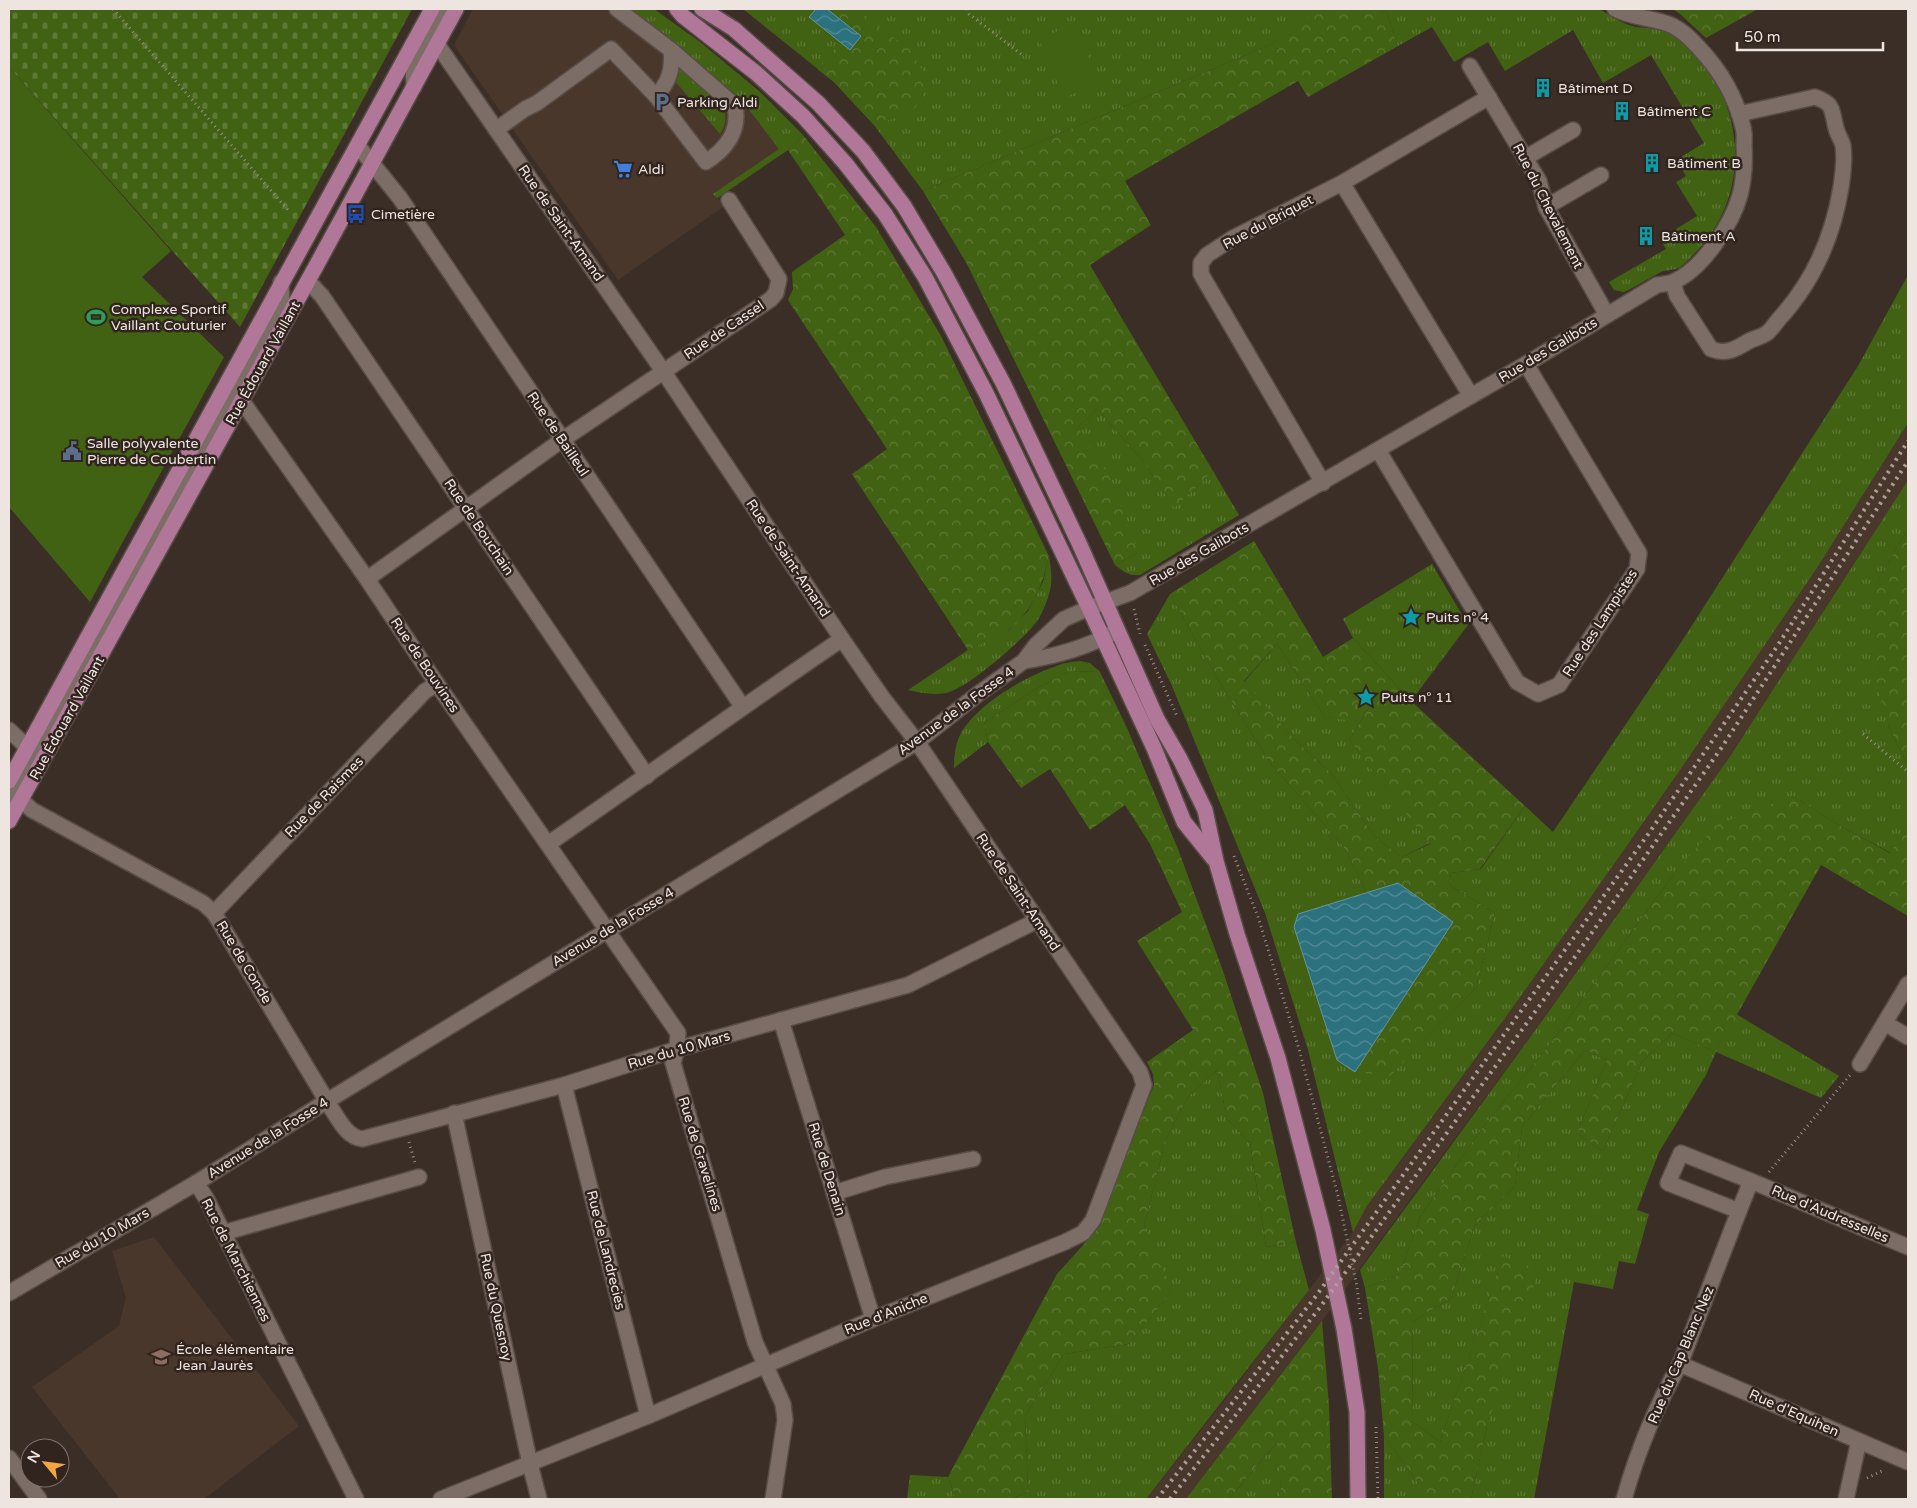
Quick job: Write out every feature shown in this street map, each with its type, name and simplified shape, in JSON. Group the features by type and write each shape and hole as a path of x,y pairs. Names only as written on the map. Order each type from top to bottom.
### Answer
{"main road":[{"name":"Rue Édouard Vaillant","path":"9,781 432,9"},
{"name":"Rue Édouard Vaillant","path":"9,821 15,801 242,401 456,9"},
{"path":"677,9 683,16 756,73 803,116 845,163 885,214 925,277 982,384 1154,748 1184,822 1216,861"},
{"path":"702,9 734,29 818,104 863,151 904,206 944,273 1003,383 1106,602 1157,719 1180,759 1204,810 1216,861 1237,934 1278,1058 1324,1230 1344,1329 1357,1412 1358,1499"}],"street":[{"path":"414,87 413,66 444,9"},
{"path":"497,129 525,109 537,103 611,48 656,96 706,162 718,154 731,140 736,121 735,106 672,50 617,9"},
{"name":"Rue des Galibots","path":"1088,608 1130,593 1323,483 1657,285 1673,283 1682,278 1702,260 1717,241 1733,214 1740,196 1744,175 1744,129 1734,99 1715,66 1686,36 1672,26 1637,18 1615,9"},
{"name":"Rue de Saint-Amand","path":"437,44 663,371 842,639 882,697 917,742 1140,1072"},
{"path":"656,96 664,88 671,72 672,50"},
{"name":"Rue du Chevalement","path":"1470,66 1539,181 1546,206 1607,315"},
{"path":"1471,396 1342,183 1489,97"},
{"path":"1673,283 1677,296 1711,349 1721,353 1738,349 1751,340 1766,334 1794,304 1830,237 1839,200 1844,166 1843,145 1836,129 1832,108 1826,100 1815,97 1739,114"},
{"path":"1525,158 1573,130"},
{"name":"Rue de Bailleul","path":"358,146 405,206 742,706"},
{"path":"1546,206 1601,175"},
{"name":"Rue du Briquet","path":"1323,483 1201,274 1201,269 1207,255 1234,238 1342,183"},
{"name":"Rue de Cassel","path":"367,580 562,440 771,299 776,293 779,279 729,200"},
{"name":"Rue de Bouchain","path":"308,281 322,296 648,776"},
{"path":"15,801 282,304 281,282"},
{"name":"Rue des Lampistes","path":"1378,450 1517,682 1538,694 1559,685 1638,569 1639,553 1526,364"},
{"name":"Rue de Bouvines","path":"242,401 607,930"},
{"name":"Avenue de la Fosse 4","path":"196,1183 327,1101 917,742 1024,661 1036,645 1064,618 1088,608"},
{"name":"Avenue de la Fosse 4","path":"1024,661 1069,652 1117,630"},
{"path":"548,844 648,776 742,706 842,639"},
{"name":"Rue de Raismes","path":"214,913 425,691 437,684"},
{"path":"9,730 27,747"},
{"name":"Rue de Conde","path":"15,801 202,903 214,913 327,1101"},
{"name":"Rue du 10 Mars","path":"327,1101 346,1131 353,1137 362,1139 564,1085 676,1049 908,985 1038,920"},
{"name":"Rue de Gravelines","path":"607,930 678,1033 672,1063 755,1342 783,1404 784,1420 773,1499"},
{"path":"1860,1064 1908,984"},
{"name":"Rue de Denain","path":"781,1020 873,1319"},
{"path":"1885,1023 1908,1037"},
{"name":"Rue d'Aniche","path":"441,1499 648,1416 873,1319 1065,1242 1083,1233 1093,1220 1143,1092 1144,1085 1140,1072"},
{"name":"Rue de Landrecies","path":"564,1085 648,1416"},
{"name":"Rue du Quesnoy","path":"454,1113 539,1499"},
{"path":"1739,1211 1668,1183 1681,1152 1755,1182"},
{"path":"834,1193 885,1177 973,1159"},
{"path":"223,1233 419,1177"},
{"name":"Rue du Cap Blanc Nez","path":"1624,1499 1632,1471 1669,1382 1680,1364 1739,1211 1755,1182"},
{"name":"Rue d'Audresselles","path":"1755,1182 1908,1246"},
{"name":"Rue du 10 Mars","path":"9,1292 196,1183"},
{"name":"Rue de Marchiennes","path":"196,1183 206,1198 356,1499"},
{"name":"Rue d'Equihen","path":"1680,1364 1906,1461"},
{"path":"1846,1499 1859,1441"},
{"path":"9,1458 39,1499"}],"path":[{"path":"113,9 288,210"},
{"path":"967,9 969,14 1020,54"},
{"path":"1862,734 1908,772"},
{"path":"1755,1182 1860,1064"},
{"path":"405,1127 419,1177"},
{"path":"1850,1478 1862,1480 1906,1461"}],"shaded area":[{"path":"473,9 654,9 700,42 759,91 803,135 788,150 718,198 723,207 618,280 454,45"},
{"path":"1908,423 1908,480 1731,755 1542,1021 1322,1321 1189,1496 1186,1499 1146,1499 1224,1401 1353,1232 1367,1206 1516,1003 1676,776 1817,568"},
{"name":"École élémentaire Jean Jaurès","path":"154,1237 299,1426 204,1499 120,1499 32,1387 119,1326 126,1298 112,1251"}],"green space":[{"path":"9,9 412,9 240,327 9,67"},
{"path":"629,9 654,9 700,42 759,91 803,135 788,150 717,198 713,194 779,149 747,107 655,28"},
{"path":"743,9 1331,9 1316,13 1270,45 923,191 874,125 834,82"},
{"path":"827,9 857,9 911,51 930,83 912,113 874,125 834,82 817,69 841,42 850,50 861,36"},
{"path":"1331,9 1376,9 1387,13 1398,46 1308,97 1298,81 1125,181 1151,225 1090,265 1213,471 1174,508 1143,461 1097,409 1078,427 1109,476 1138,553 1115,565 967,264 923,191 1270,45 1316,12"},
{"path":"1376,9 1599,9 1629,25 1659,29 1670,33 1699,58 1716,83 1728,111 1734,140 1734,170 1728,199 1715,227 1696,252 1679,268 1661,272 1624,292 1614,290 1609,282 1666,249 1660,239 1697,216 1676,182 1686,176 1676,160 1704,143 1651,55 1603,83 1573,30 1505,71 1488,42 1454,62 1432,27 1398,46 1387,13"},
{"path":"1673,9 1758,9 1706,38"},
{"path":"1075,24 1100,82 1064,98 1039,39"},
{"path":"679,65 721,102 725,118 720,134 675,81"},
{"name":"Complexe Sportif Vaillant Couturier","path":"9,67 171,251 142,277 224,357 90,602 9,507"},
{"path":"803,135 876,227 941,336 1049,556 1040,587 1025,614 1010,629 968,650 852,474 887,449 788,300 793,289 792,272 845,235 788,150"},
{"path":"1908,275 1908,423 1817,568 1676,776 1516,1003 1367,1206 1353,1232 1308,1050 1265,913 1172,686 1147,634 1170,594 1217,678 1271,764 1343,846 1367,893 1298,914 1337,1060 1355,1072 1419,1046 1476,988 1495,913 1449,885 1451,873 1481,869 1525,806 1553,832 1682,641 1858,366"},
{"path":"1097,409 1143,461 1174,507 1213,471 1239,515 1140,575 1124,572 1115,565 1138,553 1078,427"},
{"path":"1908,480 1908,529 1877,582 1888,725 1908,766 1908,828 1891,853 1837,824 1793,796 1673,875 1547,1048 1483,1127 1421,1215 1399,1275 1365,1288 1360,1270 1542,1021 1731,755"},
{"path":"1908,529 1908,766 1888,725 1872,667 1877,582"},
{"path":"1254,541 1323,657 1353,638 1411,701 1525,806 1480,869 1451,873 1449,885 1495,913 1476,988 1390,1076 1355,1072 1453,922 1398,883 1367,893 1343,846 1271,764 1217,678 1170,594","holes":["1277,644 1325,717 1346,720 1367,687 1377,695 1349,740 1430,844 1402,857 1375,837 1331,773 1295,740 1244,681"]},
{"path":"1049,556 1051,570 1050,589 1037,622 1027,633 994,663 958,688 939,694 908,690 968,650 1009,630 1028,611 1043,582"},
{"path":"1432,564 1468,625 1411,701 1353,638 1343,619"},
{"path":"1277,644 1325,717 1346,719 1367,687 1377,695 1349,740 1430,843 1402,857 1375,837 1331,773 1295,740 1244,682"},
{"path":"1080,661 1090,663 1100,672 1070,671 1034,690 984,723 988,742 954,768 955,752 959,737 966,726 987,704 1028,678 1063,664"},
{"path":"1070,671 1100,672 1127,728 1178,849 1223,971 1263,1093 1296,1242 1266,1247 1250,1143 1227,1119 1217,1070 1188,1097 1166,1139 1144,1226 1172,1291 1129,1344 1064,1354 1025,1416 1028,1492 1011,1499 956,1499 948,1477 1057,1274 1085,1243 1100,1220 1154,1085 1153,1074 1147,1062 1193,1030 1137,941 1182,912 1150,844 1125,805 1090,830 1050,769 1021,788 988,742 984,723 1034,690"},
{"path":"1793,796 1837,824 1890,853 1908,828 1908,916 1821,865 1716,1052 1672,1033 1642,1062 1603,1151 1577,1133 1607,1060 1585,1050 1522,1127 1515,1186 1475,1225 1451,1298 1412,1322 1413,1422 1440,1442 1503,1256 1539,1270 1487,1426 1471,1499 1419,1499 1419,1484 1384,1436 1378,1368 1365,1288 1399,1275 1421,1215 1483,1127 1547,1048 1673,875 1716,825"},
{"path":"1736,1014 1839,1076 1821,1098 1716,1052"},
{"path":"1672,1033 1716,1052 1706,1075 1659,1152 1637,1210 1649,1214 1635,1264 1619,1261 1613,1289 1574,1282 1534,1499 1471,1499 1487,1426 1503,1257 1440,1442 1413,1422 1412,1322 1451,1298 1475,1225 1515,1186 1522,1127 1585,1050 1607,1060 1577,1133 1603,1151 1642,1062"},
{"path":"1217,1070 1227,1119 1250,1143 1266,1247 1296,1242 1309,1290 1146,1499 1011,1499 1028,1492 1025,1416 1064,1354 1129,1344 1171,1292 1144,1226 1166,1139 1188,1097"},
{"path":"1322,1321 1329,1405 1332,1499 1281,1499 1278,1441 1229,1499 1186,1499"},
{"path":"1384,1436 1419,1484 1419,1499 1384,1499"},
{"path":"1279,1440 1281,1499 1229,1499"},
{"path":"910,1475 948,1477 956,1499 907,1499"}],"water":[{"path":"816,9 827,9 861,36 850,50 809,17"},
{"path":"1398,883 1453,922 1355,1072 1337,1060 1294,927 1298,914"}],"railway":[{"path":"1157,1499 1316,1296 1649,833 1778,645 1908,441"},
{"path":"1170,1499 1318,1310 1572,961 1722,747 1908,461"}],"place":[{"name":"Bâtiment D","path":"1543,88"},
{"name":"Parking Aldi","path":"662,102"},
{"name":"Bâtiment C","path":"1622,111"},
{"name":"Bâtiment B","path":"1652,163"},
{"name":"Aldi","path":"623,169"},
{"name":"Cimetière","path":"356,214"},
{"name":"Bâtiment A","path":"1646,236"},
{"name":"Complexe Sportif Vaillant Couturier","path":"96,317"},
{"name":"Salle polyvalente Pierre de Coubertin","path":"72,451"},
{"name":"Puits n° 4","path":"1411,617"},
{"name":"Puits n° 11","path":"1366,697"},
{"name":"École élémentaire Jean Jaurès","path":"161,1357"}]}
